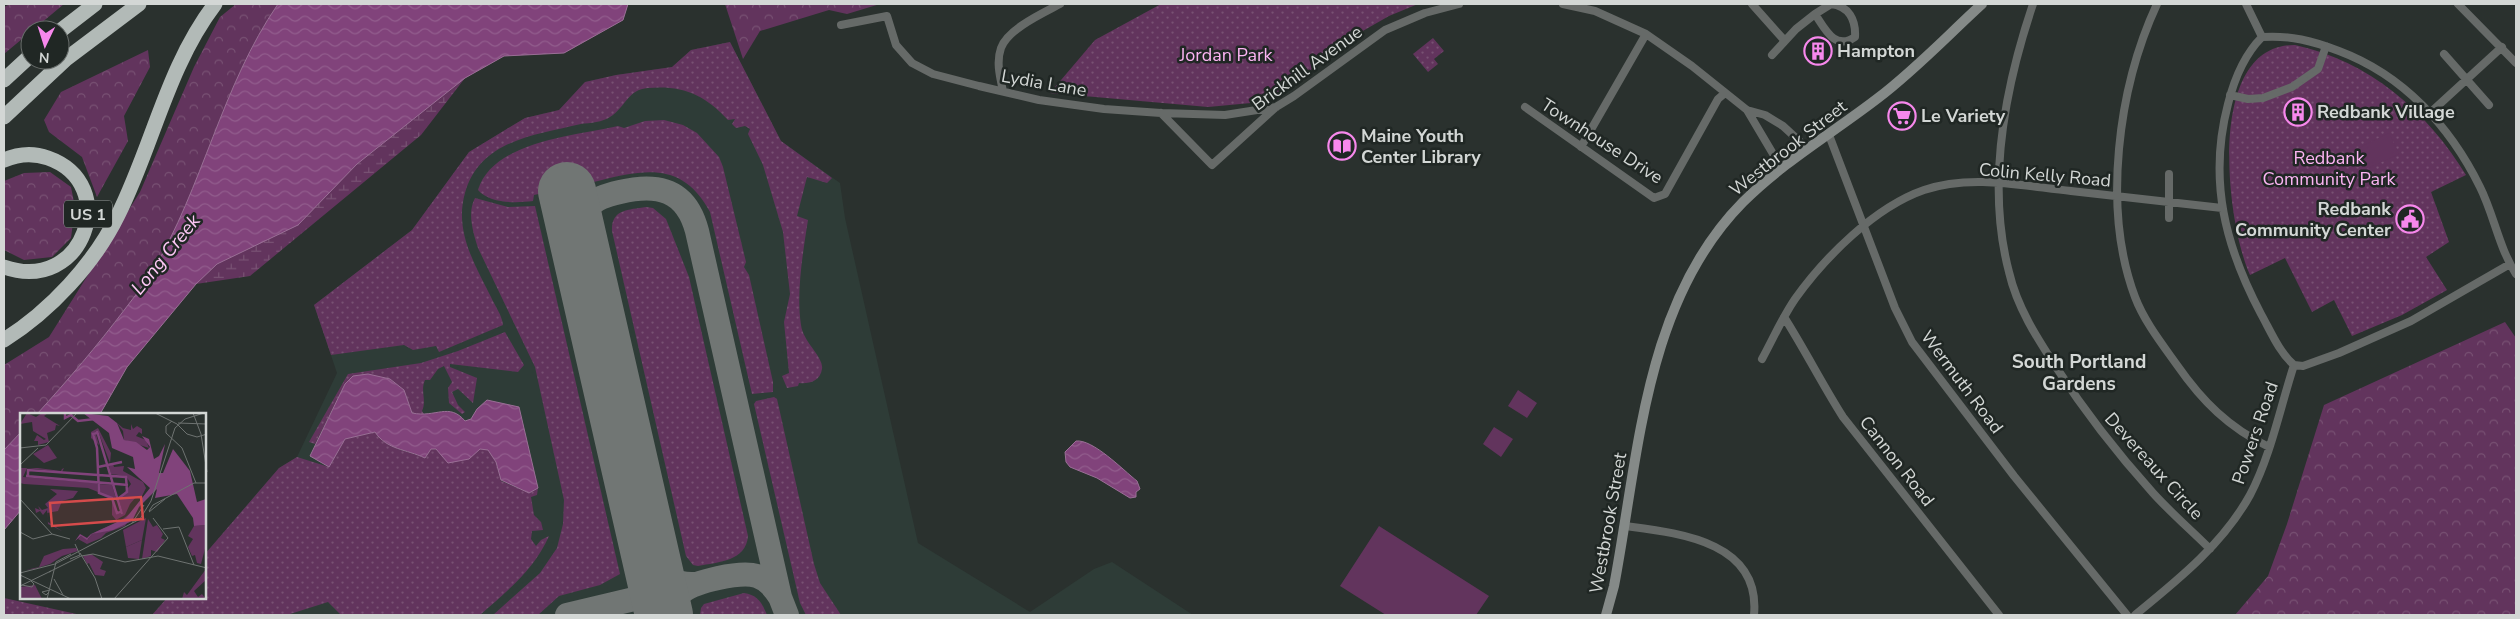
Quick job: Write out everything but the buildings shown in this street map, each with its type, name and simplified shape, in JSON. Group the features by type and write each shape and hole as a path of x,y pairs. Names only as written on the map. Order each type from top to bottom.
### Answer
{"highway":[{"path":"70,23 95,4"},
{"path":"4,117 66,59 139,4"},
{"path":"4,340 57,296 88,262 110,230 127,195 179,61 196,30 215,4"},
{"path":"4,80 20,65"},
{"name":"US 1","path":"4,160 15,156 35,155 51,159 66,168 81,187 86,202 88,219 84,235 76,249 58,265 44,270 28,272 4,267"}],"street":[{"path":"1002,91 998,67 1001,47 1024,24 1060,4"},
{"name":"Brickhill Avenue","path":"1161,113 1212,165 1276,107 1385,30 1432,7 1459,4"},
{"path":"1563,4 1596,7 1646,34 1692,66 1747,110 1782,169"},
{"path":"1752,4 1785,41"},
{"path":"1772,55 1802,23 1831,4 1840,5 1852,17 1856,26 1855,37 1847,43 1838,42 1816,14"},
{"name":"Westbrook Street","path":"1606,615 1625,526 1650,387 1659,353 1680,296 1696,263 1726,221 1744,201 1808,149 1880,97 1982,4"},
{"name":"Devereaux Circle","path":"2033,4 2015,59 2004,124 2000,183 2003,237 2009,272 2026,317 2089,416 2154,494 2210,549"},
{"path":"2157,4 2131,80 2118,161 2117,196 2127,268 2135,296 2148,321 2188,380 2215,412 2246,436 2269,447"},
{"path":"2246,4 2262,37"},
{"path":"2458,4 2516,62"},
{"name":"Lydia Lane","path":"841,25 887,16 896,45 912,63 932,74 1039,100 1104,109 1225,115 1276,107"},
{"path":"1581,147 1646,34"},
{"path":"2510,264 2447,302 2404,324 2339,352 2303,366 2294,365 2286,358 2256,305 2234,251 2222,208 2218,164 2219,144 2230,94 2245,58 2262,37 2292,36 2326,46 2364,61 2384,72 2431,112 2472,171 2488,204 2510,264 2516,274"},
{"path":"2230,94 2248,99 2263,98 2292,87 2318,69 2326,46"},
{"path":"2431,112 2502,47"},
{"path":"2444,54 2490,105"},
{"name":"Townhouse Drive","path":"1525,108 1654,198 1665,194 1718,99 1725,93"},
{"path":"1747,110 1765,115 1783,126 1808,149"},
{"name":"Wermuth Road","path":"1829,135 1866,226 1870,246 1895,308 1912,342 2014,476 2127,615"},
{"path":"2168,218 2169,174"},
{"name":"Colin Kelly Road","path":"1762,359 1784,317 1811,278 1866,226 1896,203 1926,190 1956,184 2000,183 2222,208"},
{"name":"Cannon Road","path":"1784,317 1807,354 1824,388 1843,417 1999,615"},
{"name":"Powers Road","path":"2135,615 2210,549 2229,526 2250,495 2269,447 2294,365"},
{"path":"1625,526 1687,536 1717,546 1736,562 1747,578 1754,597 1754,615"}],"shaded area":[{"path":"730,42 781,141 840,183 845,218 918,543 1030,612 1094,569 1112,562 1193,615 152,615 166,599 206,599 206,553 279,468 297,457 337,373 314,305 412,230 469,152 525,118 559,110 585,82 616,75 672,67 691,50"}],"green space":[{"path":"10,4 64,4 45,20 20,20 20,41 4,54 4,7"},
{"path":"236,4 278,4 242,68 185,206 152,272 104,336 38,413 20,413 20,433 4,450 4,365 49,337 140,192 194,67 220,17"},
{"path":"628,4 623,20 564,53 504,56 465,78 421,135 250,276 196,284 209,238 353,88"},
{"path":"725,4 880,4 847,14 829,10 760,31 743,59"},
{"name":"Jordan Park","path":"1161,4 1418,4 1389,16 1361,32 1279,94 1251,103 1208,107 1050,93 1095,40"},
{"path":"1433,38 1444,51 1434,59 1438,64 1428,72 1413,54"},
{"path":"730,42 781,141 832,178 827,183 807,177 797,216 808,220 799,300 801,325 805,337 822,364 819,377 810,382 799,383 798,386 787,388 782,376 789,373 784,322 790,294 783,232 763,165 748,134 750,129 745,126 736,128 732,124 735,119 728,120 702,98 683,90 661,87 641,89 631,95 615,113 604,120 546,132 511,143 483,161 472,175 462,207 464,234 473,260 500,314 503,325 439,352 436,346 413,350 404,345 331,355 314,305 412,230 469,152 525,118 559,110 585,82 616,75 672,67 691,50"},
{"name":"Redbank Community Park","path":"2295,45 2347,63 2371,76 2394,92 2433,130 2466,175 2431,192 2449,242 2426,257 2447,290 2402,315 2352,336 2334,300 2312,312 2285,258 2250,275 2241,250 2234,217 2230,179 2230,140 2235,103 2247,73 2266,52"},
{"path":"148,50 150,67 124,116 128,141 97,197 82,157 49,132 44,120 61,92"},
{"path":"664,120 683,125 697,133 719,157 746,262 744,267 749,275 773,382 773,392 752,394 710,212 688,184 662,173 647,172 534,195 533,201 519,202 504,202 489,198 478,190 487,174 500,161 538,143 618,126 624,128 645,121"},
{"path":"2389,133 2399,154 2364,170 2354,150"},
{"path":"50,172 71,187 75,207 71,238 52,257 24,260 4,250 4,181 24,173"},
{"path":"475,198 508,207 535,206 620,574 600,585 559,596 538,615 493,615 540,573 557,548 563,524 564,500 535,367 476,242 471,216"},
{"path":"646,207 653,208 666,219 689,277 748,536 742,551 737,555 723,561 698,566 693,565 686,556 612,231 614,218 622,212"},
{"path":"2505,322 2516,338 2516,615 2235,615 2268,576 2287,524 2324,405"},
{"path":"505,332 524,365 518,372 450,364 450,367 477,378 473,403 458,389 452,392 458,405 465,412 462,414 449,403 448,388 452,382 444,366 438,369 430,380 425,380 422,411 425,416 412,413 404,390 390,379 345,384 315,444 309,442 348,374 421,363 458,351"},
{"path":"1518,390 1537,403 1527,418 1508,406"},
{"path":"774,397 777,399 814,564 820,583 841,615 806,615 800,603 754,404 756,401"},
{"path":"1494,427 1513,439 1501,457 1483,444"},
{"path":"375,432 385,443 425,458 431,449 475,453 480,449 488,450 496,462 501,481 529,493 538,488 537,495 531,497 534,515 541,522 543,530 532,531 531,539 536,546 541,540 549,536 543,548 528,570 480,615 341,615 328,602 287,615 152,615 166,599 206,599 206,553 279,468 297,457 329,467 345,439"},
{"path":"1379,526 1489,596 1476,615 1386,615 1340,586"},
{"path":"744,593 759,600 767,615 700,615 704,604"},
{"path":"4,598 81,615 4,615"}],"water":[{"name":"Long Creek","path":"278,4 628,4 623,20 564,53 504,56 465,78 357,164 298,225 217,264 196,284 127,367 101,413 38,413 104,336 152,272 185,206 227,102 259,35"},
{"path":"368,374 390,379 404,390 412,413 428,414 448,411 459,415 465,421 471,419 477,409 487,400 519,407 538,488 529,493 501,480 496,462 488,450 480,449 469,459 448,463 436,449 431,449 425,458 391,446 375,432 345,439 329,467 310,456 345,384 353,376"},
{"path":"20,433 20,511 4,530 4,450"},
{"path":"1076,441 1091,445 1099,450 1137,481 1140,489 1136,492 1136,497 1130,498 1097,478 1070,467 1066,462 1065,452"}],"taxiway":[{"path":"578,239 579,227 585,212 590,205 606,196 633,189 658,189 678,198 686,206 697,231 780,597 787,615"},
{"path":"650,559 669,578 680,583 694,584"},
{"path":"668,615 675,600 688,588 707,581 730,576 757,576 770,585 780,597"},
{"path":"567,615 689,586"}],"runway":[{"path":"567,191 664,615"}],"place":[{"name":"Hampton","path":"1818,51"},
{"name":"Redbank Village","path":"2298,112"},
{"name":"Le Variety","path":"1902,116"},
{"name":"Maine Youth Center Library","path":"1342,146"},
{"name":"Redbank Community Center","path":"2410,219"}],"district":[{"name":"South Portland Gardens","path":"2079,372"}]}
